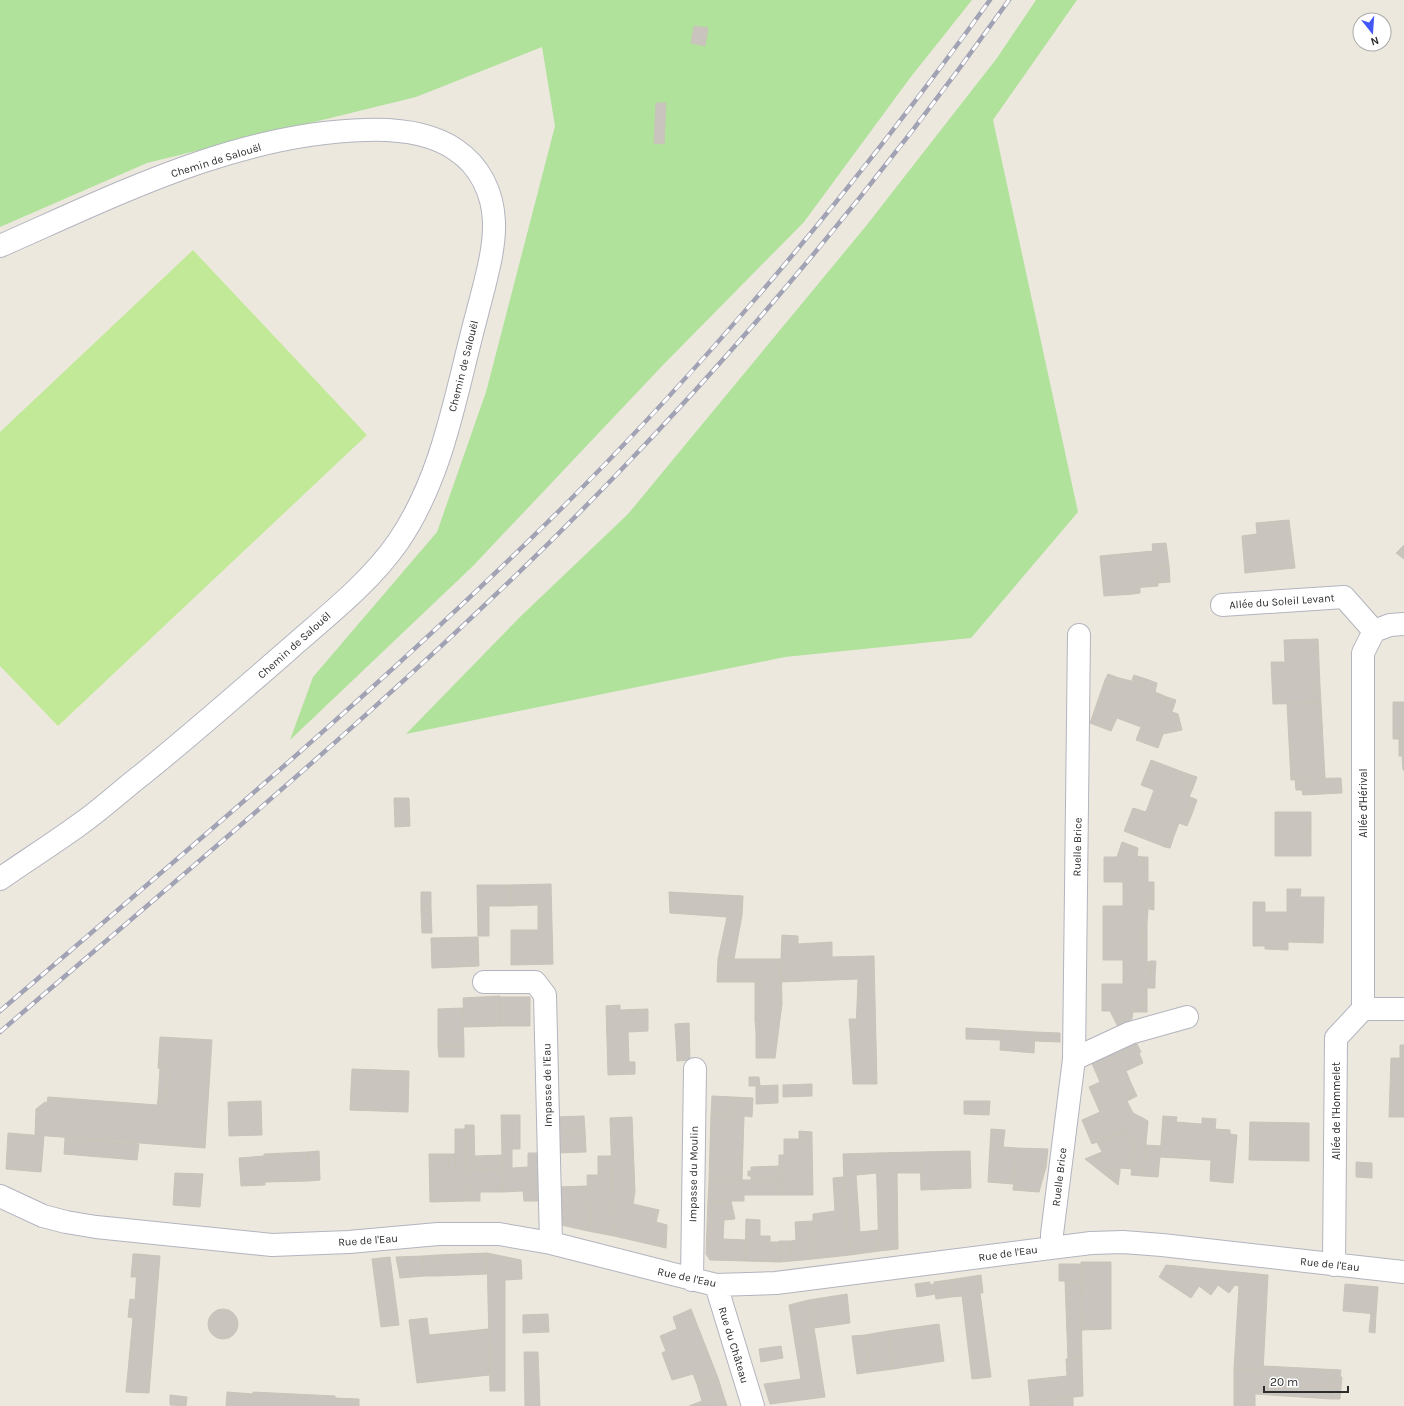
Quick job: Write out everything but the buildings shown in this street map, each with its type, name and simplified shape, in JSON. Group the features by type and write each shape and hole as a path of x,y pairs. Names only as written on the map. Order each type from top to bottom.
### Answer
{"street":[{"name":"Chemin de Salouël","path":"0,246 149,181 215,158 292,138 352,130 408,132 429,137 448,144 464,155 476,167 491,202 494,222 493,239 483,291 440,456 424,497 397,544 371,576 216,714 83,822 0,879"},
{"name":"Allée du Soleil Levant","path":"1222,605 1344,597 1374,631"},
{"path":"1374,631 1390,624 1404,624"},
{"name":"Allée d'Hérival","path":"1363,1009 1363,653 1374,631"},
{"name":"Ruelle Brice","path":"1052,1247 1052,1234 1074,1059 1079,635"},
{"name":"Impasse de l'Eau","path":"484,982 535,982 545,994 551,1243"},
{"path":"1363,1009 1404,1009"},
{"name":"Allée de l'Hommelet","path":"1334,1264 1336,1038 1363,1009"},
{"path":"1074,1059 1130,1033 1187,1017"},
{"name":"Impasse du Moulin","path":"692,1280 695,1068"},
{"name":"Rue de l'Eau","path":"0,1196 43,1216 66,1222 272,1245 317,1244 474,1233 499,1234 551,1243 692,1280 716,1284 776,1283 1052,1247 1123,1242 1162,1244 1404,1272"},
{"name":"Rue du Château","path":"716,1284 753,1406"}],"green space":[{"path":"0,0 972,0 910,78 804,222 663,365 473,566 290,740 313,677 437,532 486,392 555,126 542,47 416,97 147,163 0,227"},
{"path":"1036,0 1077,0 993,120 1078,512 971,638 785,657 406,734 521,616 628,514 866,226 997,58"},
{"path":"193,250 367,435 58,726 0,666 0,432"}],"railway":[{"path":"0,1011 215,826 357,701 495,573 621,448 733,325 787,262 891,133 990,0"},
{"path":"0,1032 238,828 395,689 547,545 620,471 724,359 823,243 918,123 1009,0"}]}
